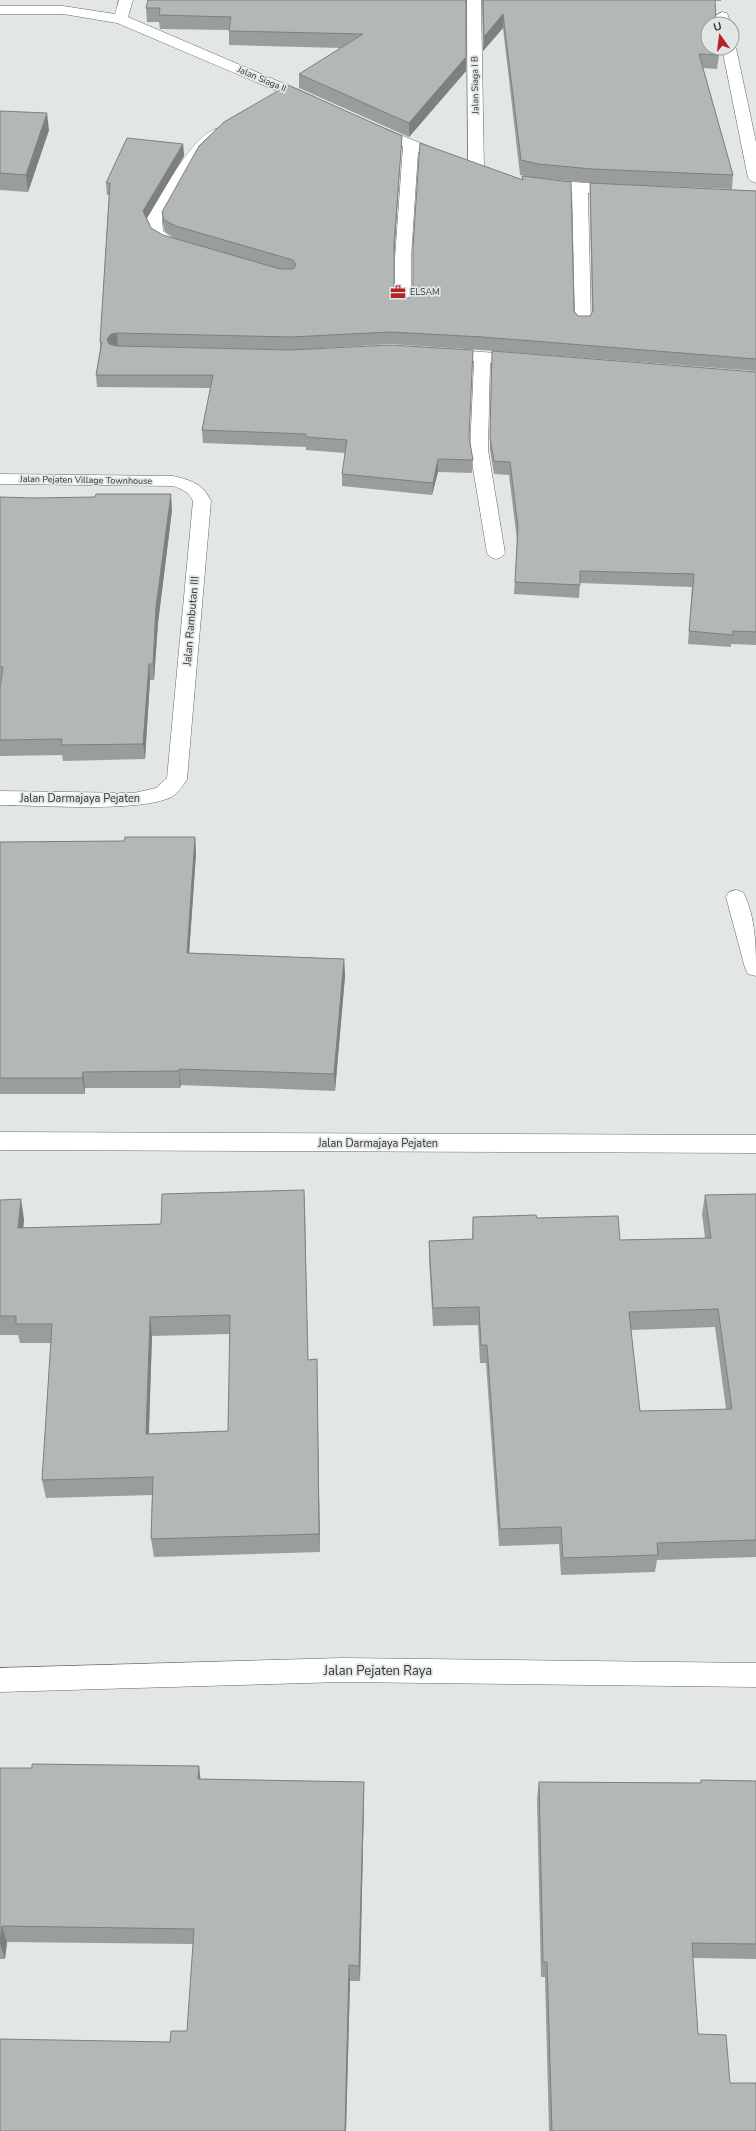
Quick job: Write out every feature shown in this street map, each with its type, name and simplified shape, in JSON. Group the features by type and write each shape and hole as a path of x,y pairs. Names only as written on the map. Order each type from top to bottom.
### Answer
{"street":[{"path":"120,19 126,0"},
{"name":"Jalan Siaga I B","path":"411,145 482,172 474,0"},
{"name":"Jalan Siaga II","path":"0,10 63,10 120,19 287,89 323,106"},
{"path":"731,56 756,178"},
{"path":"269,100 287,89"},
{"path":"360,122 411,145 403,258 403,306"},
{"path":"192,250 160,239 154,231 153,224 193,155 225,126"},
{"path":"524,183 580,189 633,191"},
{"path":"580,189 583,324"},
{"path":"428,353 538,361"},
{"path":"482,356 479,450 496,553"},
{"name":"Jalan Pejaten Village Townhouse","path":"0,479 173,481"},
{"name":"Jalan Rambutan III","path":"173,481 193,488 199,493 202,501 177,779"},
{"name":"Jalan Darmajaya Pejaten","path":"0,798 134,800 162,793 169,789 177,779"},
{"path":"736,897 756,968"},
{"name":"Jalan Darmajaya Pejaten","path":"0,1141 756,1144"},
{"name":"Jalan Pejaten Raya","path":"0,1680 52,1680 342,1670 756,1675"}],"building":[{"path":"148,0 466,0 466,57 409,123 299,74 363,34 229,31 231,17 159,15 160,8 146,8"},
{"path":"483,0 715,0 716,16 700,16 699,54 733,175 592,169 538,164 521,160 503,14 484,37"},
{"path":"288,85 402,136 394,245 394,293 397,298 409,298 413,293 413,246 420,143 523,180 522,176 571,182 574,311 578,316 590,316 593,311 590,183 756,191 756,359 483,337 390,332 291,337 117,333 111,334 107,339 109,344 117,346 291,350 390,345 473,350 469,437 473,460 438,459 433,483 342,474 347,440 306,437 306,434 202,430 213,375 96,375 102,342 100,342 110,183 106,183 127,138 183,144 143,211 151,228 163,235 280,269 293,269 296,265 293,260 176,226 164,220 162,212 199,146 224,122"},
{"path":"0,111 47,113 26,175 0,173"},
{"path":"492,351 756,372 756,632 733,631 733,635 689,631 694,574 580,571 580,585 515,582 518,527 510,462 494,461 490,437"},
{"path":"96,494 171,494 156,607 153,664 149,664 143,744 61,745 62,739 0,740 0,689 3,667 0,667 0,497 95,497"},
{"path":"125,837 195,837 187,953 344,959 334,1074 179,1069 179,1071 83,1072 82,1078 0,1078 0,842 124,841"},
{"path":"304,1190 308,1360 317,1359 319,1534 151,1539 153,1477 42,1480 52,1324 16,1324 16,1316 0,1316 0,1200 21,1199 18,1228 161,1224 162,1194","holes":["230,1315 228,1431 146,1434 150,1317"]},
{"path":"756,1194 756,1540 657,1543 658,1555 563,1558 561,1527 500,1529 487,1345 481,1345 479,1307 433,1308 429,1241 473,1239 473,1217 536,1215 537,1218 618,1216 620,1240 711,1238 705,1195","holes":["718,1309 732,1409 640,1411 629,1312"]},
{"path":"32,1764 199,1766 198,1779 364,1782 359,1966 349,1965 345,2131 0,2131 0,2039 170,2042 171,2031 187,2031 194,1929 2,1926 0,1944 0,1768 32,1768"},
{"path":"701,1780 756,1781 756,1944 692,1943 698,2034 726,2035 730,2083 756,2083 756,2131 552,2131 547,1962 543,1962 539,1782 701,1783"}],"place":[{"name":"ELSAM","path":"398,292"}]}
